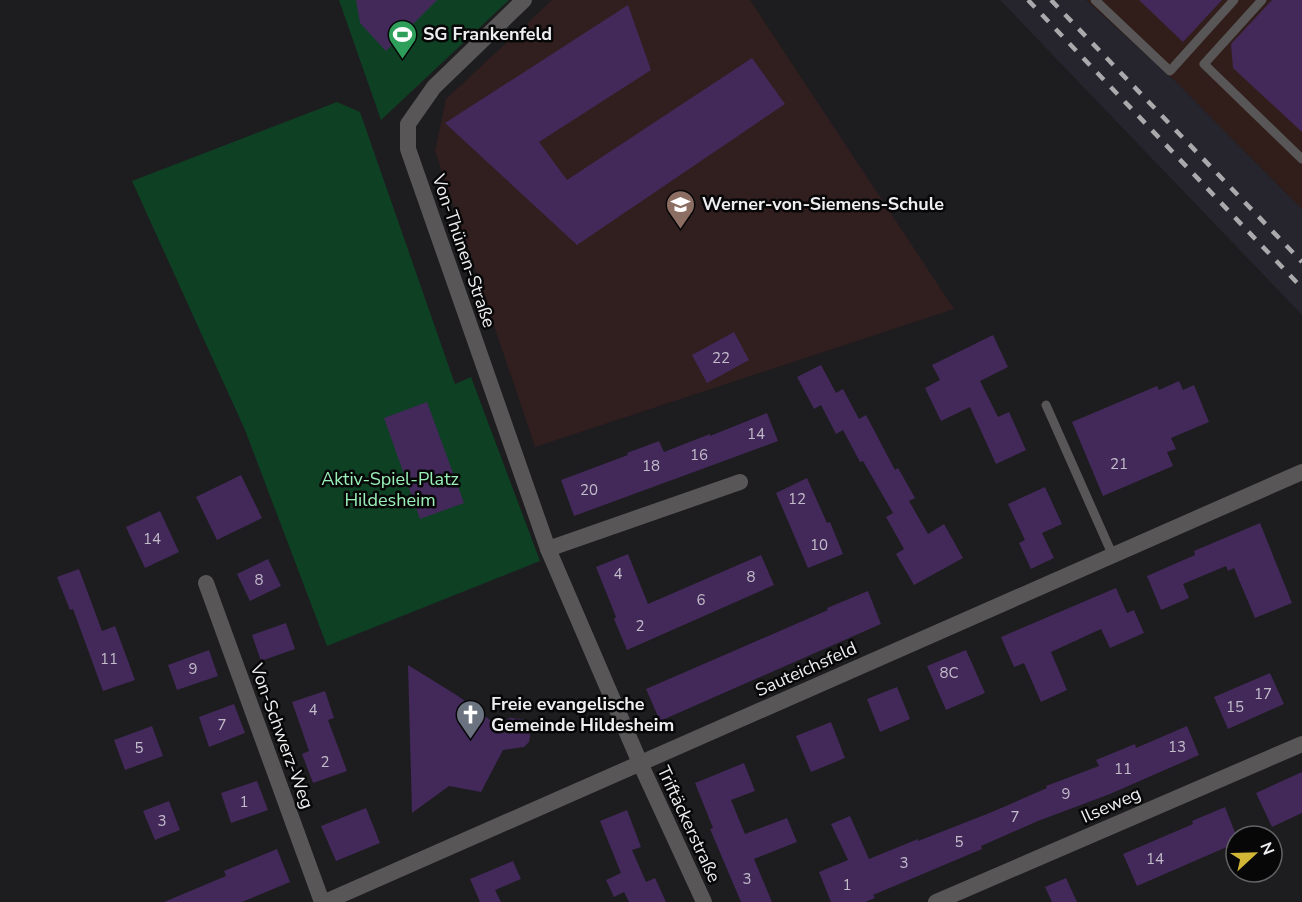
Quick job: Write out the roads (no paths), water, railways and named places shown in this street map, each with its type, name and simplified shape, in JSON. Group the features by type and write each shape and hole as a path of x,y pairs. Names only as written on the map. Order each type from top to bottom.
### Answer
{"street":[{"name":"Von-Thünen-Straße","path":"524,0 434,87 408,124 408,149 548,549 640,763"},
{"name":"Sauteichsfeld","path":"323,902 1302,472"},
{"path":"548,549 740,482"},
{"name":"Von-Schwerz-Weg","path":"206,583 323,902"},
{"name":"Ilseweg","path":"936,902 1302,744"},
{"name":"Triftäckerstraße","path":"640,763 704,902"}],"lane":[{"path":"1095,0 1170,71 1234,0"},
{"path":"1262,0 1204,64 1302,159"},
{"path":"1046,405 1113,556"}],"railway":[{"path":"1028,0 1302,288"},
{"path":"1051,0 1302,262"}],"place":[{"name":"SG Frankenfeld","path":"402,60"},
{"name":"Werner-von-Siemens-Schule","path":"681,230"},
{"name":"Freie evangelische Gemeinde Hildesheim","path":"470,740"}],"park label":[{"name":"Aktiv-Spiel-Platz Hildesheim","path":"390,489"}]}
